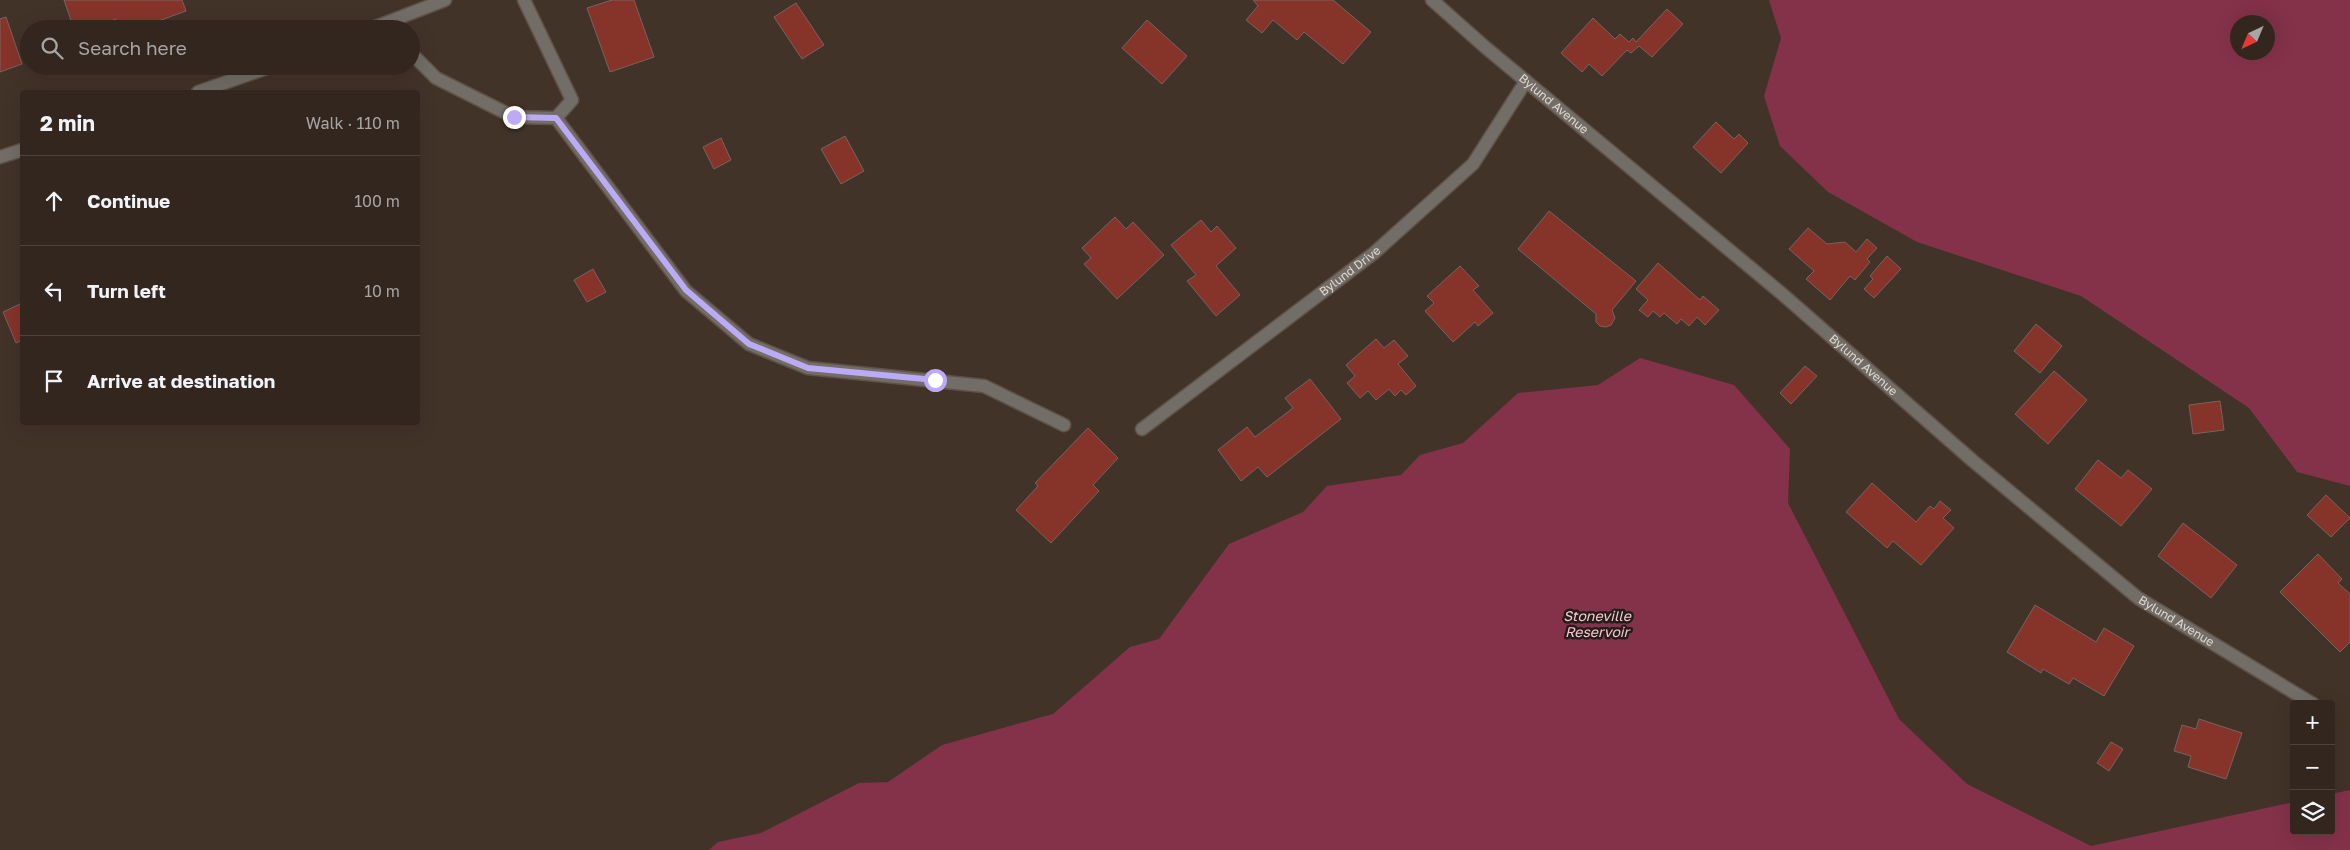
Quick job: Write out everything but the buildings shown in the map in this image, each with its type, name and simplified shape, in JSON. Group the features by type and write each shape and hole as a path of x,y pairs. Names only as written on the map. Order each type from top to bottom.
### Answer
{"street":[{"path":"396,20 444,0"},
{"path":"420,63 436,78 514,117 556,118 572,100 524,0"},
{"name":"Bylund Avenue","path":"1432,0 1526,81 1781,293 1973,461 2138,598 2306,700"},
{"path":"204,90 248,75"},
{"name":"Bylund Drive","path":"1142,429 1374,253 1473,164 1526,81"},
{"path":"556,118 686,290 749,344 808,368 984,386 1064,425"},
{"path":"0,157 20,151"}],"water":[{"path":"1769,0 2350,0 2350,486 2297,472 2249,408 2081,296 1917,242 1828,192 1780,146 1764,96 1781,38"},
{"name":"Stoneville Reservoir","path":"1640,358 1734,385 1790,449 1788,503 1899,719 1967,784 2091,846 2290,803 2290,835 2335,835 2335,793 2350,790 2350,850 709,850 718,842 761,833 859,783 888,782 942,745 1053,714 1130,647 1159,639 1229,544 1303,512 1327,486 1401,475 1420,455 1463,443 1518,393 1598,385"}],"route":[{"path":"514,117 556,118 686,290 749,344 808,368 935,380"}]}
